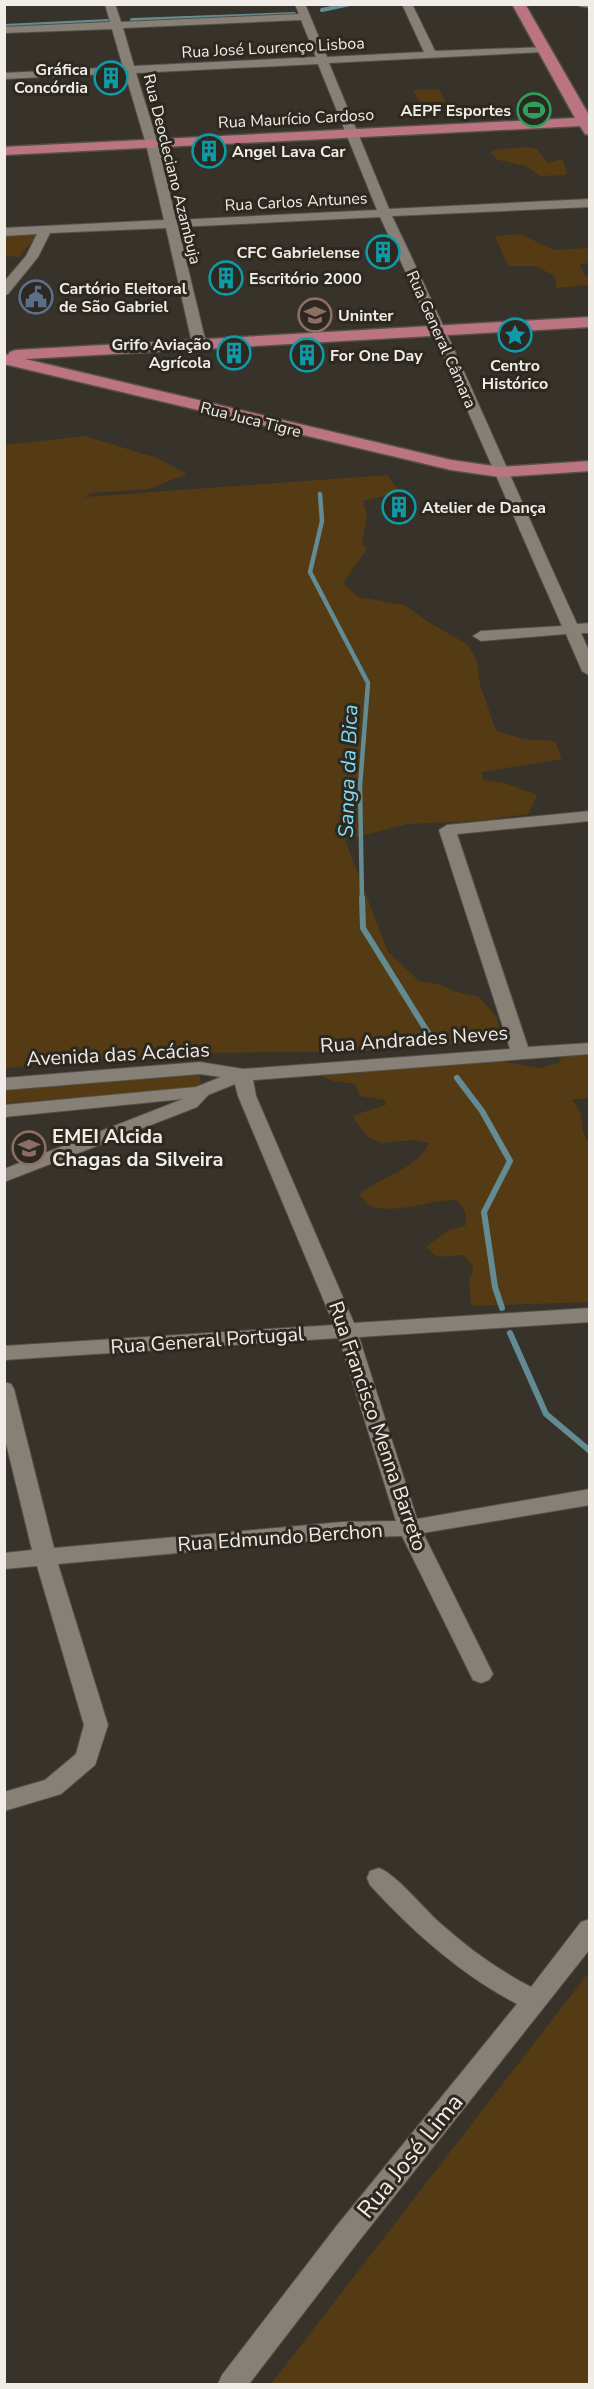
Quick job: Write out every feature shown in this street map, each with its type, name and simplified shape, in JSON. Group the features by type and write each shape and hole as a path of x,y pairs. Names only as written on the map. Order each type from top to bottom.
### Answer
{"main road":[{"path":"518,4 588,124"},
{"name":"Rua Maurício Cardoso","path":"4,151 353,133 588,124"},
{"path":"434,329 590,316"},
{"path":"4,357 199,343 590,322"},
{"path":"4,345 105,349"},
{"name":"Rua Juca Tigre","path":"4,357 334,439 451,465 500,472 590,466"}],"street":[{"name":"Rua Deocleciano Azambuja","path":"110,4 152,144 199,343"},
{"path":"407,4 431,55"},
{"path":"583,4 590,6"},
{"path":"4,30 302,10"},
{"name":"Rua General Câmara","path":"302,10 325,61 384,213 434,329 590,671"},
{"path":"4,21 114,21"},
{"name":"Rua José Lourenço Lisboa","path":"4,76 544,49"},
{"name":"Rua Carlos Antunes","path":"4,232 590,203"},
{"path":"4,291 32,257 46,230"},
{"path":"481,636 590,628"},
{"path":"521,1053 447,830 590,816"},
{"name":"Rua Andrades Neves","path":"243,1075 590,1048"},
{"name":"Avenida das Acácias","path":"4,1084 200,1068 243,1075"},
{"name":"Avenida das Acácias","path":"4,1111 199,1092 243,1075"},
{"name":"Rua Francisco Menna Barreto","path":"243,1075 247,1096 362,1370 409,1528 481,1674"},
{"path":"4,1176 190,1103 196,1099 199,1092"},
{"name":"Rua General Portugal","path":"4,1353 590,1315"},
{"path":"4,1389 45,1557 96,1725 87,1759 53,1787 4,1802"},
{"name":"Rua Edmundo Berchon","path":"4,1561 342,1530 409,1528 590,1497"},
{"path":"379,1878 440,1939 480,1971 536,2001"},
{"name":"Rua José Lima","path":"232,2385 345,2237 536,2001 590,1929"}],"shaded area":[{"path":"439,89 448,107 422,108 413,90"},
{"path":"526,147 537,149 547,163 562,159 567,172 565,175 540,176 526,166 498,160 490,152"},
{"path":"38,234 19,257 5,256 5,236"},
{"path":"520,234 554,250 589,248 589,263 580,264 584,275 589,277 589,285 556,288 555,276 535,266 508,266 495,236"},
{"path":"85,436 157,458 187,474 149,489 92,493 84,497 387,475 400,492 363,501 367,515 362,543 367,549 343,583 358,597 405,605 468,645 477,661 480,684 496,731 524,739 555,741 562,759 482,772 483,780 505,783 537,795 528,814 477,821 408,824 345,840 388,952 419,981 442,985 453,991 479,997 497,1018 502,1041 352,1052 182,1053 5,1068 5,445"},
{"path":"580,1054 589,1056 589,1098 572,1100 580,1111 585,1137 589,1142 589,1302 471,1306 469,1279 473,1272 472,1264 463,1255 437,1257 426,1247 448,1230 465,1226 465,1212 456,1200 389,1209 369,1205 359,1194 407,1166 424,1152 429,1143 414,1140 382,1143 369,1138 354,1119 354,1115 386,1105 384,1100 360,1096 355,1084 333,1081 321,1076 495,1060 540,1068 559,1063 560,1058"},
{"path":"199,1073 202,1089 5,1103 5,1090"},
{"path":"589,1972 589,2384 271,2384"}],"waterway":[{"path":"322,10 350,4"},
{"path":"132,20 294,14"},
{"path":"4,26 108,21"},
{"name":"Sanga da Bica","path":"320,494 322,521 310,572 368,683 360,786 362,900"},
{"name":"Sanga da Bica","path":"362,898 363,928 435,1044"},
{"name":"Sanga da Bica","path":"457,1078 482,1111 510,1161 484,1212 495,1287 502,1308"},
{"name":"Sanga da Bica","path":"510,1333 546,1414 590,1451"}],"place":[{"name":"Gráfica Concórdia","path":"111,78"},
{"name":"AEPF Esportes","path":"534,110"},
{"name":"Angel Lava Car","path":"209,151"},
{"name":"CFC Gabrielense","path":"383,252"},
{"name":"Escritório 2000","path":"226,278"},
{"name":"Cartório Eleitoral de São Gabriel","path":"36,297"},
{"name":"Uninter","path":"315,315"},
{"name":"Centro Histórico","path":"515,335"},
{"name":"Grifo Aviação Agrícola","path":"234,353"},
{"name":"For One Day","path":"307,355"},
{"name":"Atelier de Dança","path":"399,507"},
{"name":"EMEI Alcida Chagas da Silveira","path":"29,1148"}]}
